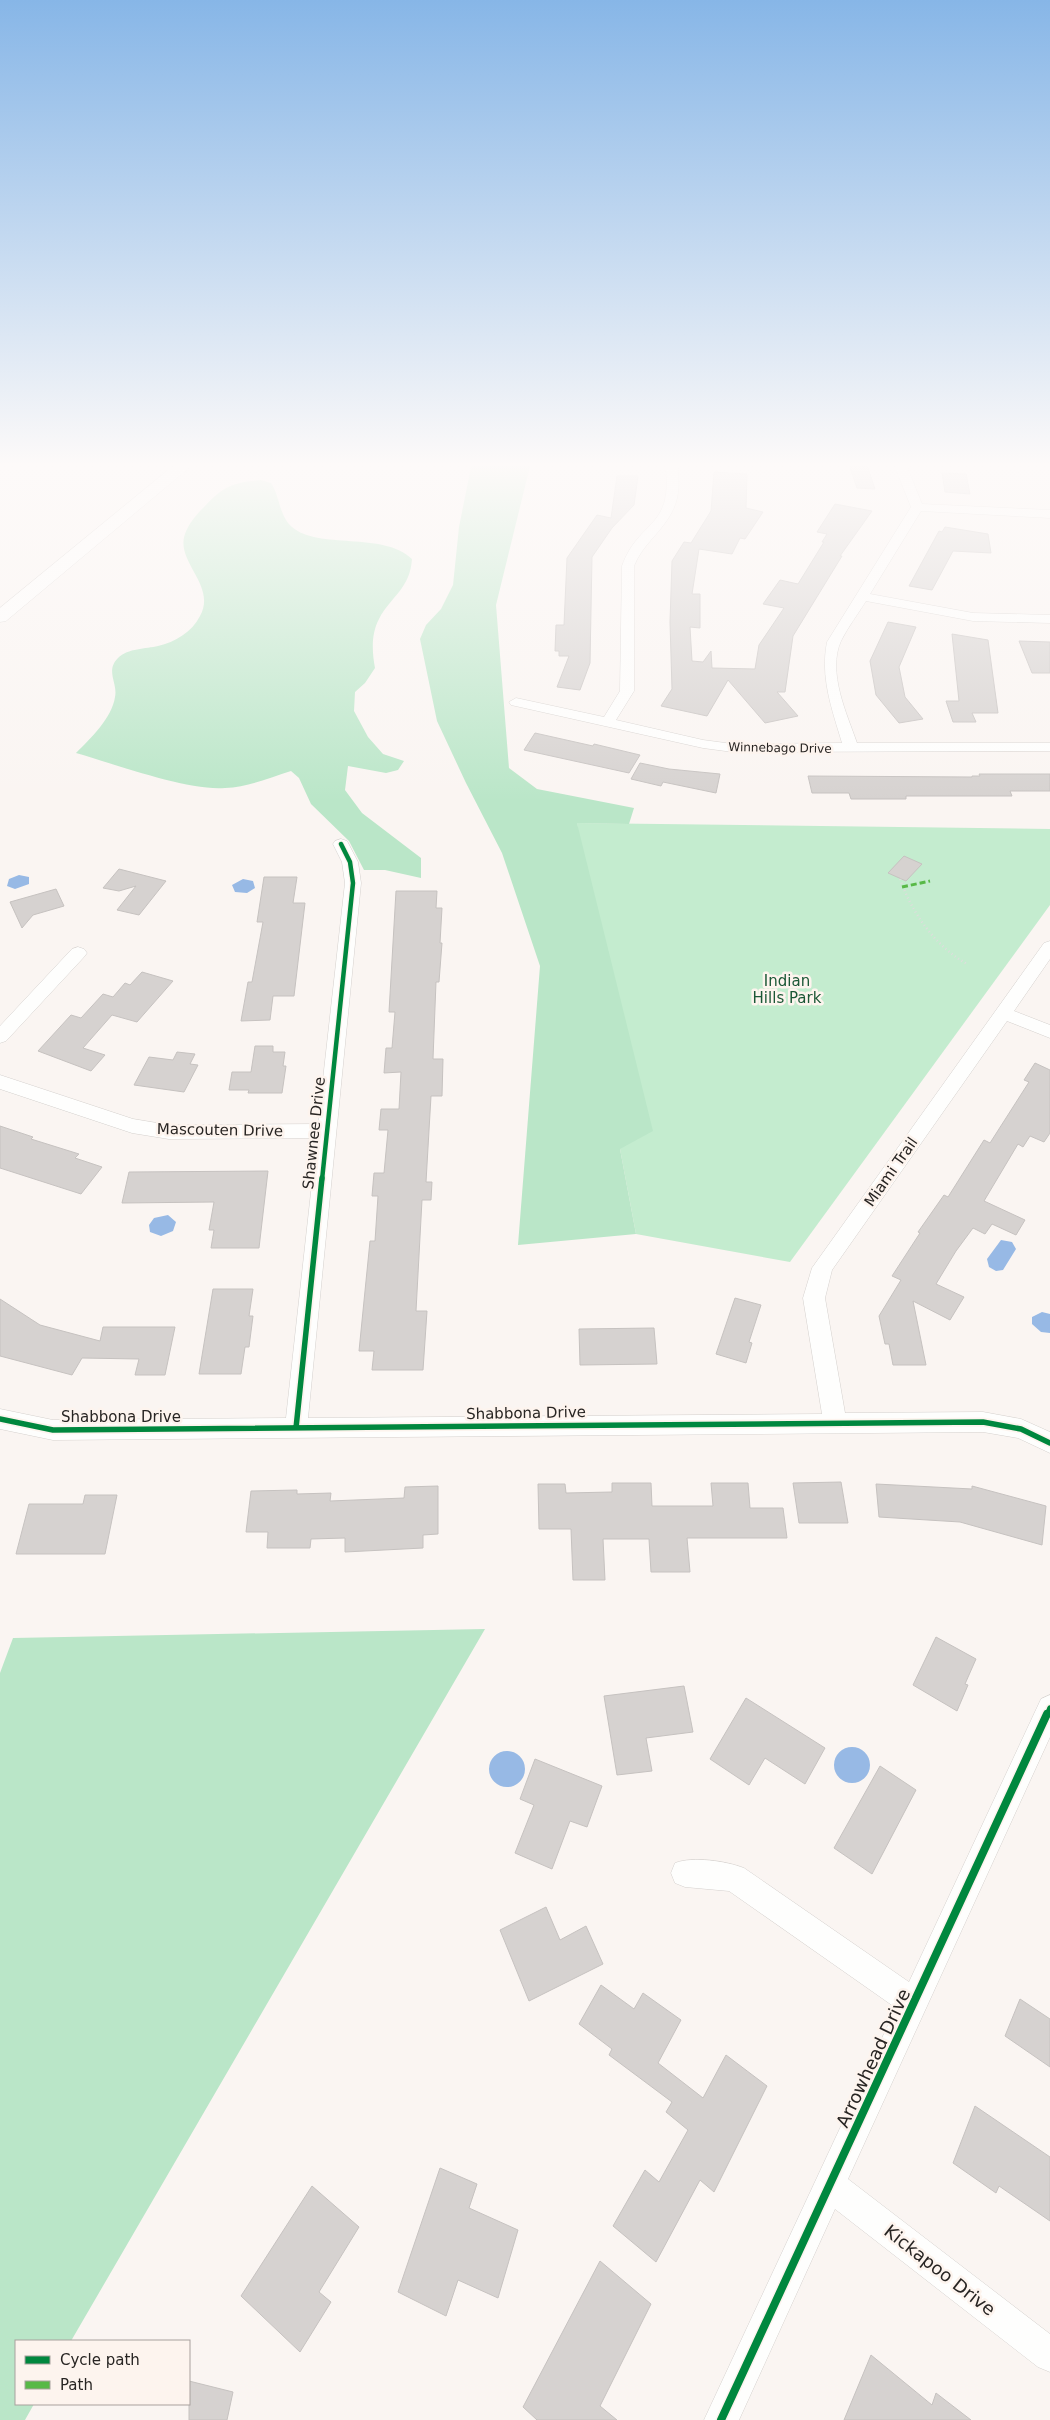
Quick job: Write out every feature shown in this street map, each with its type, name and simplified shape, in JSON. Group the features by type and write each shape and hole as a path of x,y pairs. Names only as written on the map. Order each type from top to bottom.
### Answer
{"street":[{"path":"0,617 51,575"},
{"path":"608,722 627,691 628,575"},
{"path":"851,749 830,677 829,664 834,642 875,575"},
{"path":"862,596 943,614 1008,620 1050,619"},
{"name":"Winnebago Drive","path":"516,702 702,744 733,748 1050,747"},
{"name":"Shawnee Drive","path":"296,1428 354,883 350,862 340,844"},
{"name":"Miami Trail","path":"835,1423 814,1298 820,1275 1050,947"},
{"path":"0,1037 78,953"},
{"path":"1003,1013 1050,1032"},
{"name":"Mascouten Drive","path":"0,1082 132,1126 160,1131 327,1131"},
{"name":"Shabbona Drive","path":"0,1419 53,1430 983,1422 1021,1429 1050,1443"},
{"name":"Arrowhead Drive","path":"721,2420 1050,1708"},
{"name":"Arrowhead Drive","path":"685,1873 734,1878 914,2002"},
{"name":"Kickapoo Drive","path":"830,2185 1050,2356"}],"path":[{"path":"900,879 903,892 913,908 949,954 967,964"}],"green space":[{"path":"195,575 409,575 404,585 376,625 373,643 375,668 365,683 355,692 354,711 368,737 383,754 404,761 398,770 386,773 348,766 345,790 362,813 421,858 421,878 385,870 364,870 349,841 311,804 299,778 291,771 242,786 209,788 171,781 76,753 100,728 110,713 115,697 112,672 114,663 127,652 171,642 188,631 197,622 204,605 200,584"},
{"path":"454,575 503,575 496,605 509,768 537,789 634,808 629,824 577,823 653,1131 620,1149 636,1234 518,1245 540,966 502,853 437,721 420,639 426,625 441,609 453,585"},
{"name":"Indian Hills Park","path":"577,823 1050,829 1050,905 790,1262 636,1234 620,1149"},
{"path":"485,1629 72,2340 15,2340 15,2405 33,2405 25,2420 0,2420 0,1673 13,1638"}],"water":[{"path":"19,875 29,877 29,884 15,889 7,886 9,879"},
{"path":"243,879 253,881 255,888 247,893 235,892 232,885"},
{"path":"168,1215 176,1222 173,1231 161,1236 150,1232 149,1225 154,1218"},
{"path":"1001,1240 1012,1242 1016,1249 1003,1270 996,1271 989,1267 987,1259"},
{"path":"1042,1312 1050,1314 1050,1333 1041,1332 1032,1324 1032,1317"},
{"path":"852,1747 859,1748 865,1752 869,1758 869,1772 865,1778 859,1782 852,1783 845,1782 839,1778 835,1772 834,1765 835,1758 839,1752 845,1748"},
{"path":"507,1751 514,1752 520,1756 524,1762 524,1776 520,1782 514,1786 507,1787 500,1786 494,1782 490,1776 489,1769 490,1762 494,1756 500,1752"}],"building":[{"path":"566,575 592,575 590,663 580,690 557,687 569,656 559,656 559,651 555,651 556,625 564,625"},
{"path":"672,575 695,575 692,594 700,594 700,628 690,627 692,661 703,662 711,651 712,668 755,669 759,645 784,608 763,604 780,580 798,584 804,575 830,575 793,636 785,692 777,692 798,716 765,723 728,680 707,716 661,706 672,689 670,622"},
{"path":"915,575 940,575 932,590 909,586"},
{"path":"888,622 916,627 899,667 905,697 923,719 899,723 876,695 870,661"},
{"path":"952,634 988,640 998,713 972,713 976,722 953,722 946,701 959,701"},
{"path":"1019,641 1050,642 1050,673 1032,673"},
{"path":"535,733 640,755 629,773 524,750"},
{"path":"640,763 669,769 720,774 716,793 663,782 661,786 631,779"},
{"path":"979,774 1050,774 1050,791 1010,791 1012,796 906,796 906,799 851,799 849,793 812,793 808,776 972,777 980,776"},
{"path":"904,856 922,864 906,881 888,873"},
{"path":"119,869 166,881 139,915 117,910 136,886 119,891 103,888"},
{"path":"264,877 297,877 293,903 305,903 294,996 273,996 270,1020 241,1021 248,982 252,982 263,922 257,922"},
{"path":"56,889 64,906 33,915 22,928 10,902"},
{"path":"396,891 437,891 436,908 442,908 440,943 442,943 439,982 436,982 433,1059 443,1059 442,1096 431,1096 426,1182 432,1182 431,1200 422,1200 416,1311 427,1311 423,1370 372,1370 374,1351 359,1351 370,1241 375,1241 378,1196 372,1196 374,1173 384,1173 388,1130 379,1130 381,1109 399,1109 401,1072 384,1073 386,1048 392,1048 395,1012 389,1012"},
{"path":"142,972 173,981 137,1022 112,1015 83,1048 105,1055 91,1071 38,1051 71,1015 81,1018 103,994 113,997 125,983 130,985"},
{"path":"255,1046 273,1046 273,1052 285,1052 283,1066 286,1066 282,1093 248,1093 249,1090 229,1090 232,1072 251,1072"},
{"path":"177,1052 195,1054 190,1064 198,1065 184,1092 134,1085 149,1057 173,1060"},
{"path":"1035,1063 1050,1070 1050,1133 1044,1142 1030,1136 1023,1147 1018,1144 984,1201 1025,1220 1016,1235 992,1224 985,1234 973,1228 956,1251 936,1284 964,1297 950,1320 913,1301 926,1365 893,1365 889,1344 885,1344 879,1316 901,1280 892,1276 920,1233 918,1232 944,1195 948,1197 984,1140 990,1143 1029,1082 1024,1080"},
{"path":"0,1126 33,1137 31,1139 79,1154 75,1158 102,1167 81,1194 0,1168"},
{"path":"268,1171 259,1248 211,1248 214,1230 209,1230 214,1202 122,1203 129,1172"},
{"path":"213,1289 253,1289 249,1316 253,1316 249,1347 245,1347 241,1374 199,1374"},
{"path":"735,1298 761,1305 749,1342 752,1343 746,1363 716,1354"},
{"path":"0,1299 40,1325 100,1341 103,1327 175,1327 165,1375 135,1375 139,1359 82,1358 72,1375 0,1356"},
{"path":"654,1328 657,1364 580,1365 579,1329"},
{"path":"841,1482 848,1523 799,1523 793,1483"},
{"path":"612,1483 651,1483 652,1506 713,1506 711,1483 748,1483 750,1508 783,1508 787,1538 687,1538 690,1572 651,1572 649,1539 603,1539 605,1580 573,1580 571,1529 539,1529 538,1484 565,1484 566,1493 612,1492"},
{"path":"876,1484 972,1489 972,1486 1046,1506 1042,1545 960,1522 879,1517"},
{"path":"438,1486 438,1534 423,1535 423,1548 345,1552 345,1538 311,1539 310,1548 267,1548 268,1532 246,1532 251,1491 297,1490 297,1494 331,1493 330,1501 404,1498 405,1487"},
{"path":"85,1495 117,1495 105,1554 16,1554 29,1504 83,1504"},
{"path":"936,1637 976,1659 965,1684 968,1685 957,1711 913,1685"},
{"path":"684,1686 693,1732 646,1738 652,1771 617,1775 604,1696"},
{"path":"746,1698 825,1748 805,1784 765,1758 749,1785 710,1759"},
{"path":"535,1759 602,1786 587,1827 570,1821 552,1869 515,1853 534,1805 520,1799"},
{"path":"880,1766 916,1790 872,1874 834,1848"},
{"path":"546,1907 560,1940 586,1926 603,1964 529,2001 500,1930"},
{"path":"601,1985 634,2009 643,1993 681,2020 658,2063 703,2098 726,2055 767,2086 714,2192 700,2180 656,2262 613,2226 645,2170 659,2182 688,2130 666,2112 672,2102 609,2055 612,2049 579,2024"},
{"path":"1020,1999 1050,2019 1050,2067 1005,2036"},
{"path":"975,2106 1050,2157 1050,2221 999,2186 996,2193 953,2163"},
{"path":"440,2168 477,2184 469,2208 518,2230 498,2298 458,2280 446,2316 398,2292"},
{"path":"312,2186 359,2227 319,2292 331,2302 300,2352 241,2296"},
{"path":"600,2261 651,2304 600,2406 617,2420 537,2420 523,2407"},
{"path":"871,2355 932,2405 936,2393 971,2420 844,2420"},
{"path":"190,2381 233,2392 227,2420 189,2420"}],"marked path":[{"path":"902,887 930,881"}],"cycle path":[{"path":"296,1428 353,883 350,862 341,844"},
{"path":"0,1419 53,1430 983,1422 1021,1429 1050,1443"},
{"path":"721,2420 1050,1708"}]}
